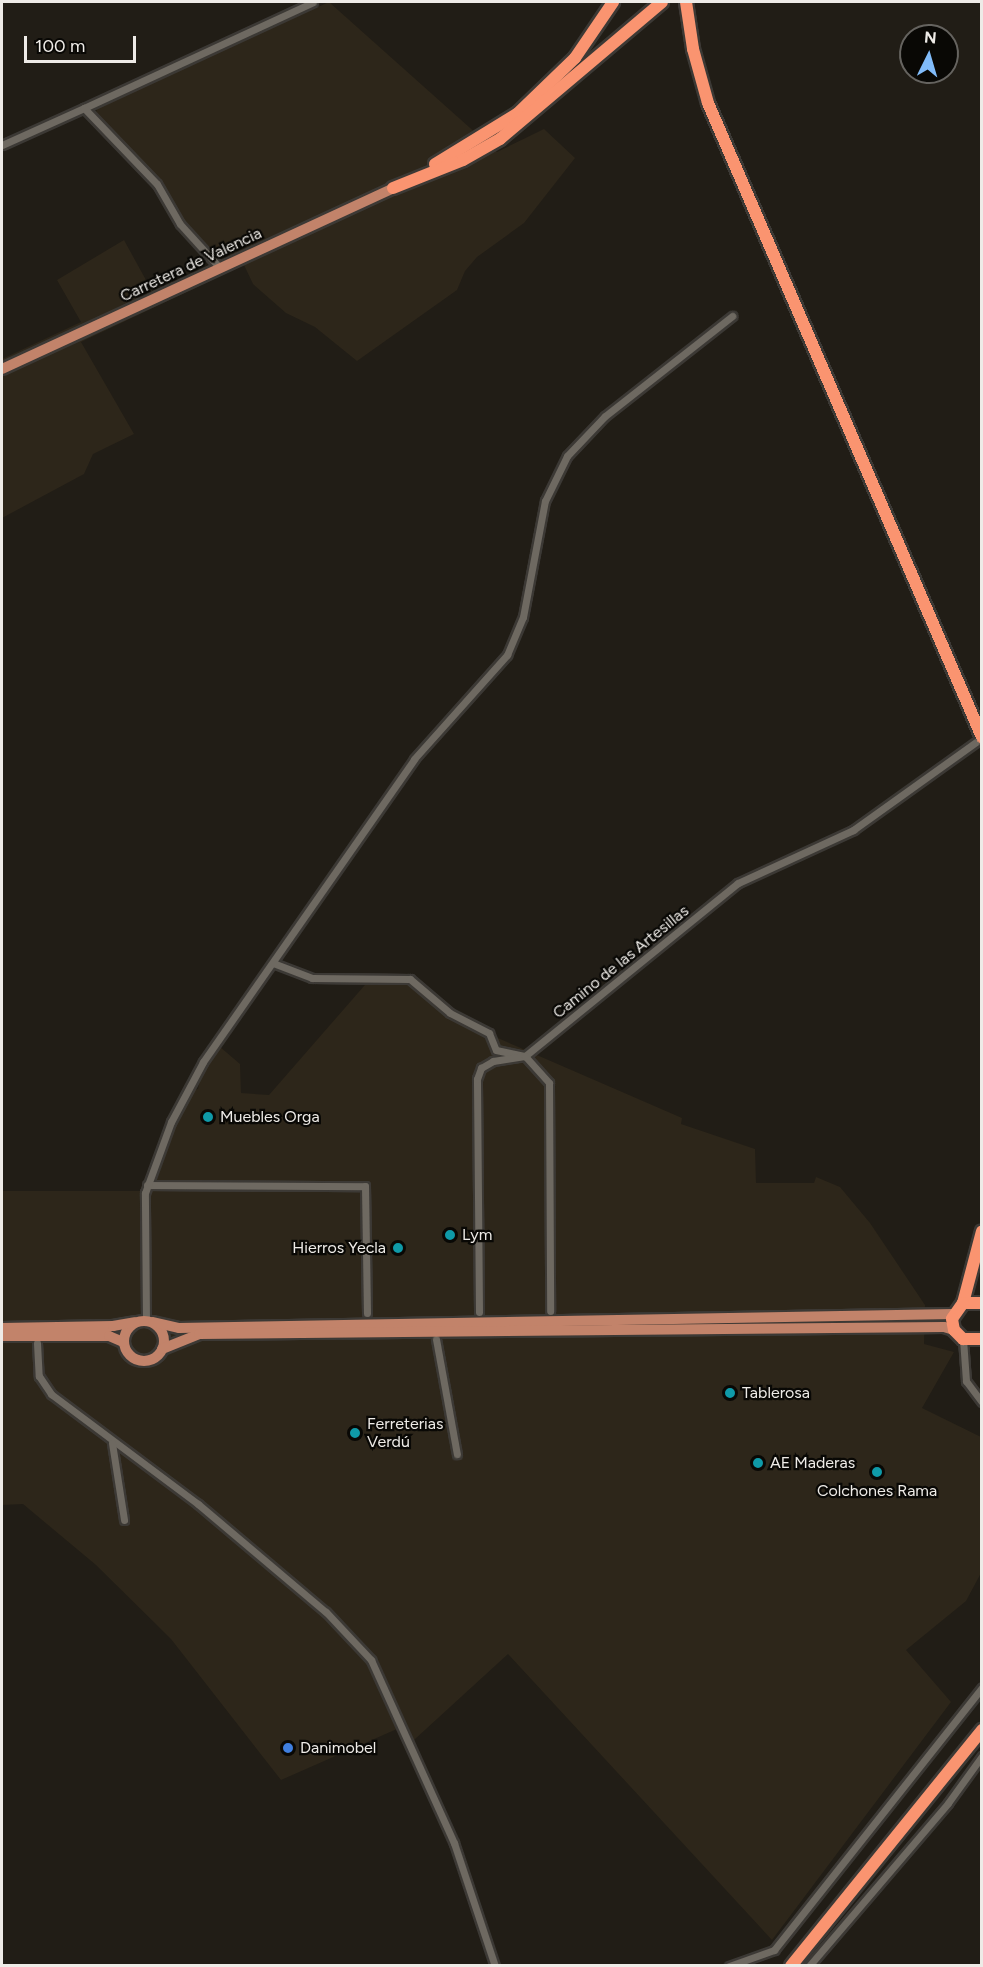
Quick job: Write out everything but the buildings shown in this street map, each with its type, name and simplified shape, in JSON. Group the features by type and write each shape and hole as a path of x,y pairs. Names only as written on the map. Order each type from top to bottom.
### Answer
{"highway":[{"path":"393,188 517,114 575,58 613,2"},
{"path":"393,188 463,160 500,138 662,2"},
{"path":"686,2 693,49 708,103 979,739"},
{"path":"979,1340 959,1334 954,1314 963,1303 981,1231"},
{"path":"963,1303 981,1303"},
{"path":"791,1965 981,1730"}],"main road":[{"name":"Carretera de Valencia","path":"2,369 393,188"},
{"path":"2,1328 113,1326 145,1322 179,1328 954,1314"},
{"path":"145,1322 164,1337 162,1348 154,1358 141,1361 128,1354 123,1342 127,1328 145,1322"},
{"path":"162,1348 199,1334 934,1327 959,1334"},
{"path":"2,1336 109,1335 123,1342"}],"street":[{"path":"2,145 313,2"},
{"path":"84,108 157,184 180,224 220,268"},
{"path":"145,1322 147,1185 171,1122 203,1062 434,734 507,655 523,617 545,501 567,456 613,410 732,316"},
{"name":"Camino de las Artesillas","path":"525,1056 738,883 853,830 979,739"},
{"path":"273,963 312,978 410,979 450,1013 489,1034 496,1050 525,1056 549,1083 550,1311"},
{"path":"479,1312 477,1079 482,1068 493,1061 525,1056"},
{"path":"147,1185 365,1186 367,1313"},
{"path":"959,1334 966,1364 966,1380 981,1402"},
{"path":"436,1339 457,1454"},
{"path":"966,1364 979,1340"},
{"path":"37,1343 42,1383 112,1443 198,1504 326,1612 371,1660 454,1843 495,1965"},
{"path":"112,1443 124,1520"},
{"path":"729,1965 774,1950 981,1688"},
{"path":"809,1965 948,1803 981,1756"}],"shaded area":[{"path":"329,2 497,152 544,129 575,158 524,223 477,257 465,271 457,290 357,361 315,327 286,313 253,284 244,265 81,342 134,434 93,454 84,474 2,518 2,359 81,322 57,280 124,240 152,291 228,257 227,252 211,248 197,238 177,214 163,183 96,112 98,107"},
{"path":"371,978 414,984 445,1015 682,1118 681,1124 755,1149 756,1183 814,1183 816,1177 840,1187 870,1223 925,1305 924,1344 954,1352 922,1408 981,1437 981,1573 966,1601 906,1650 951,1702 772,1940 508,1654 414,1740 406,1725 281,1780 171,1639 96,1565 23,1504 2,1505 2,1191 140,1191 166,1126 191,1090 198,1089 202,1070 219,1046 240,1064 241,1093 269,1095"}],"place":[{"name":"Muebles Orga","path":"208,1117"},
{"name":"Lym","path":"450,1235"},
{"name":"Hierros Yecla","path":"398,1248"},
{"name":"Tablerosa","path":"730,1393"},
{"name":"Ferreterias Verdú","path":"355,1433"},
{"name":"AE Maderas","path":"758,1463"},
{"name":"Colchones Rama","path":"877,1472"},
{"name":"Danimobel","path":"288,1748"}]}
